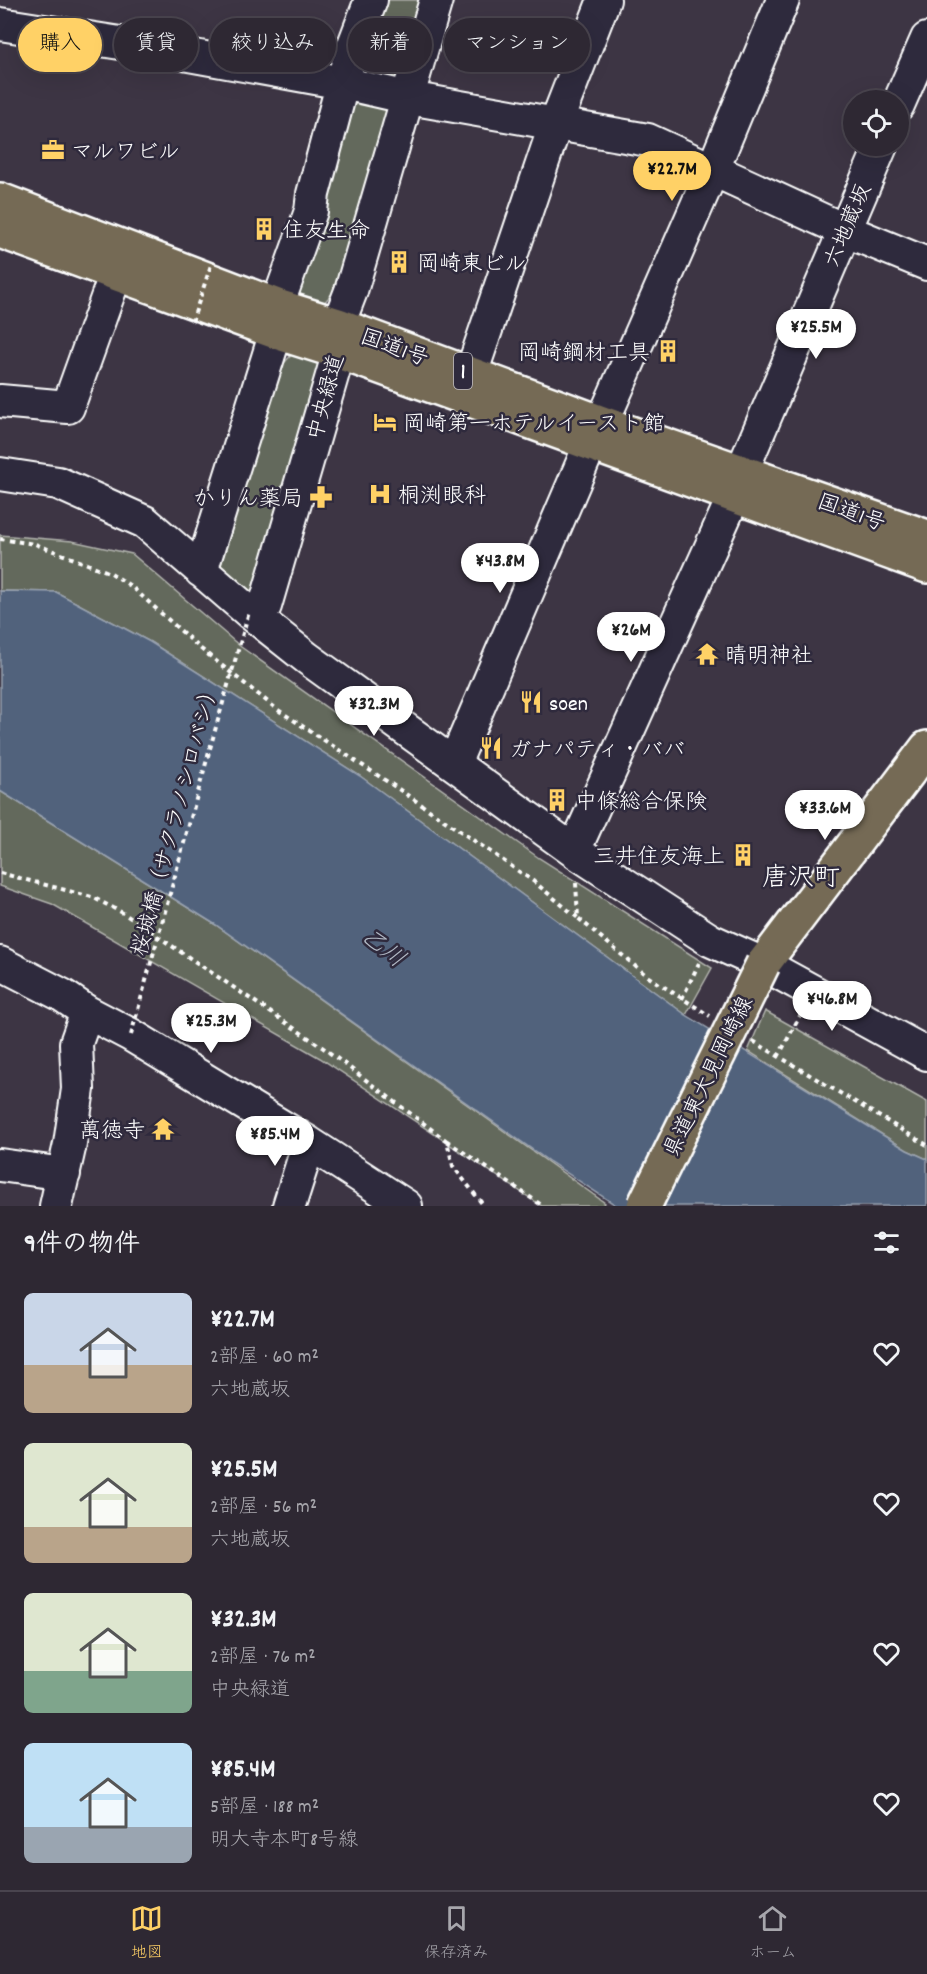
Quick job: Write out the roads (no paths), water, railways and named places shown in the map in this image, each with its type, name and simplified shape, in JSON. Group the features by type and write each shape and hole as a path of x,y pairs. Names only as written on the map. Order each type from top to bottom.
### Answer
{"main road":[{"name":"国道1号","path":"0,200 276,319"},
{"name":"国道1号","path":"0,231 116,273 471,374 597,433"},
{"name":"国道1号","path":"338,338 738,483 927,537"},
{"name":"国道1号","path":"738,483 927,566"},
{"name":"県道東大見岡崎線","path":"644,1206 763,964 927,748"}],"street":[{"path":"201,571 276,319 311,211 313,194 350,55 371,0"},
{"name":"中央緑道","path":"249,612 265,606 351,291 436,0"},
{"path":"471,374 556,123 604,0"},
{"path":"454,764 713,169 783,0"},
{"path":"0,24 139,46 343,83 409,98 648,140 844,231 927,264"},
{"path":"905,90 927,39"},
{"name":"六地蔵坂","path":"574,851 738,483 877,156"},
{"path":"0,401 68,406 116,273"},
{"path":"0,474 58,483 145,522 249,612 307,658 574,851 710,940 763,964 812,993 927,1054"},
{"path":"0,963 62,995 87,1012 131,1035 309,1143 406,1206"},
{"path":"56,1206 78,1089 76,1043 87,1012"},
{"path":"289,1206 309,1143"},
{"path":"0,1166 63,1174"}],"water":[{"name":"乙川","path":"0,591 56,592 150,642 360,776 686,1015 907,1150 927,1159 927,1206 617,1206 550,1162 216,925 0,791"}],"place":[{"name":"マルワビル","path":"53,150"},
{"name":"住友生命","path":"264,229"},
{"name":"岡崎東ビル","path":"399,262"},
{"name":"岡崎鋼材工具","path":"668,351"},
{"name":"岡崎第一ホテルイースト館","path":"385,422"},
{"name":"桐渕眼科","path":"380,494"},
{"name":"かりん薬局","path":"321,497"},
{"name":"晴明神社","path":"707,654"},
{"name":"soen","path":"531,702"},
{"name":"ガナパティ・ババ","path":"491,748"},
{"name":"中條総合保険","path":"557,800"},
{"name":"三井住友海上","path":"743,855"},
{"name":"萬徳寺","path":"163,1129"}],"district":[{"name":"唐沢町","path":"801,876"}]}
